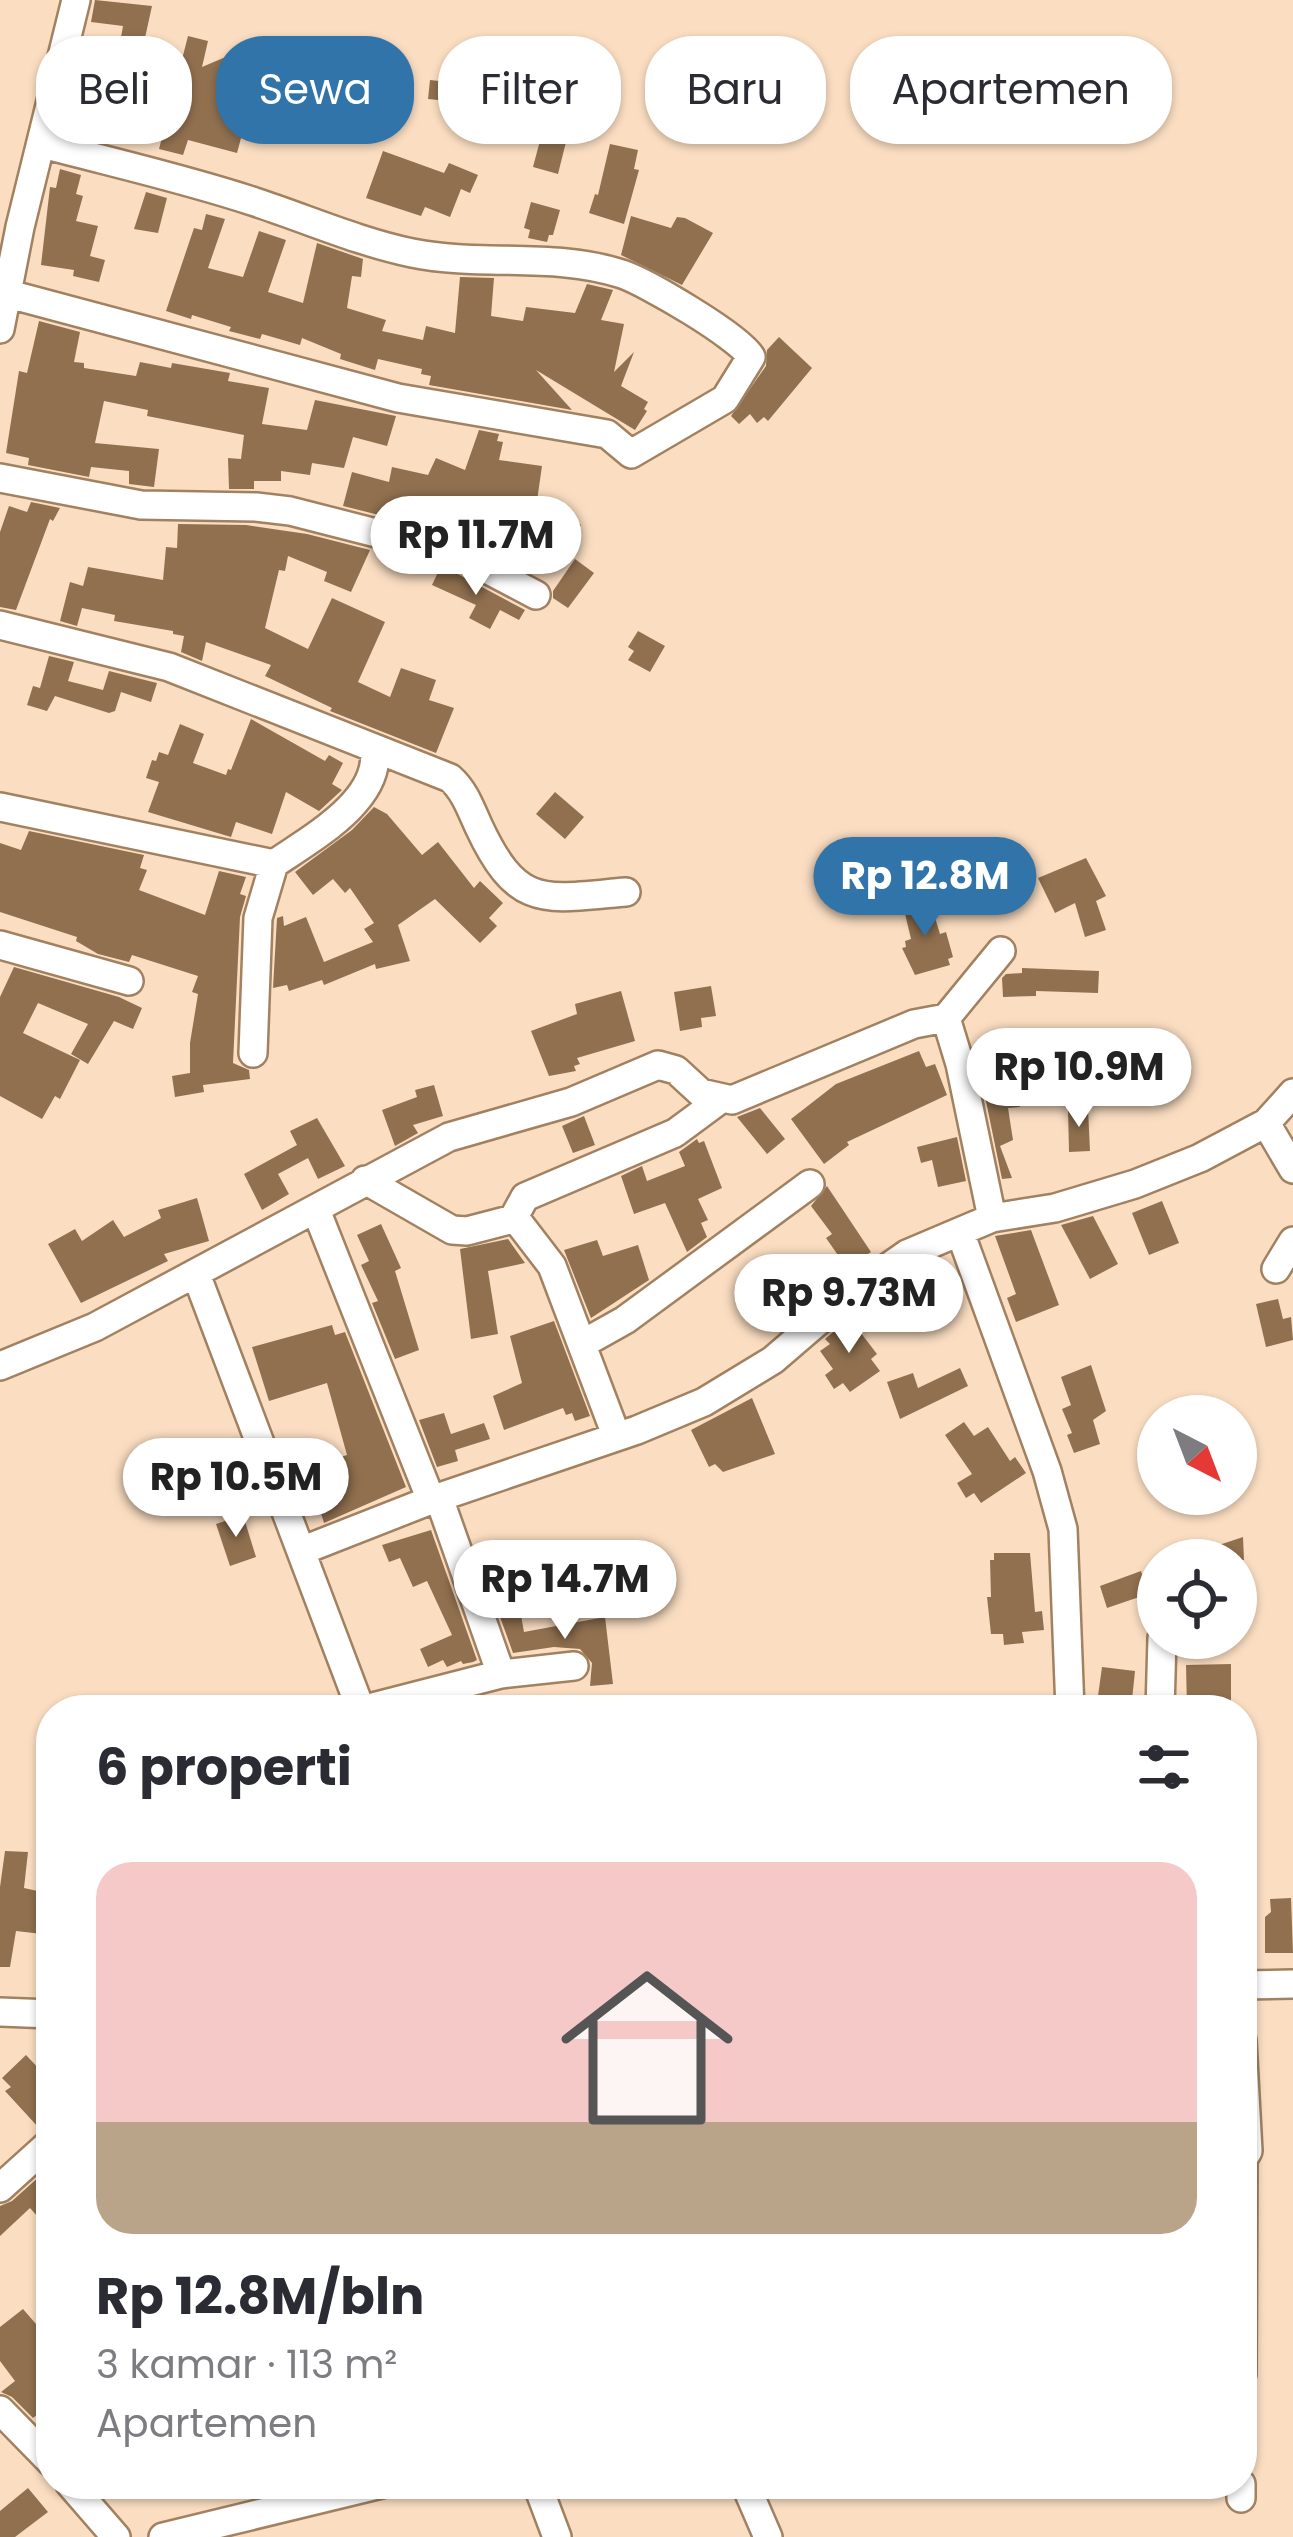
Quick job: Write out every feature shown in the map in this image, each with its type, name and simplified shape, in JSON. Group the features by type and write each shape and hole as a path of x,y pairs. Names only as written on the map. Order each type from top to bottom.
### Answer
{"street":[{"path":"68,36 76,0"},
{"path":"0,329 5,293 44,144 252,201 414,253 617,272 672,301 752,357 725,399 631,454 607,434 398,398 5,293"},
{"path":"0,478 141,505 256,506 290,512 444,549 536,595"},
{"path":"0,625 169,667 456,784 497,862 526,892 556,898 626,892"},
{"path":"253,1053 258,918 274,864 348,808 372,776 377,761 374,748"},
{"path":"0,807 274,864"},
{"path":"0,945 129,981"},
{"path":"0,1366 95,1327 449,1137 571,1102 658,1065 670,1066 700,1093 721,1099 744,1096 914,1024 946,1018 1001,951"},
{"path":"946,1018 992,1218"},
{"path":"301,1551 704,1402 789,1348 907,1254 992,1218 1055,1208 1200,1158 1266,1123 1293,1094"},
{"path":"365,1180 452,1231 476,1230 513,1219 525,1197 675,1132 721,1099"},
{"path":"1266,1123 1293,1169"},
{"path":"584,1343 639,1310 810,1184"},
{"path":"316,1210 501,1674"},
{"path":"513,1219 551,1266 616,1436"},
{"path":"960,1232 1047,1471 1063,1529 1069,1695"},
{"path":"1276,1269 1293,1240"},
{"path":"196,1274 355,1695"},
{"path":"1160,1695 1161,1659"},
{"path":"419,1695 501,1674 574,1666"},
{"path":"1257,1985 1293,1984"},
{"path":"0,2012 36,2013"},
{"path":"0,2188 36,2156"},
{"path":"0,2410 36,2447"},
{"path":"83,2499 116,2537"},
{"path":"163,2537 320,2499"},
{"path":"543,2499 557,2537"},
{"path":"752,2499 768,2537"}],"building":[{"path":"95,0 152,6 145,36 121,36 123,26 91,22"},
{"path":"192,37 208,41 202,67 216,61 216,144 239,144 237,153 192,141"},
{"path":"430,80 438,81 438,100 428,99"},
{"path":"160,144 187,144 183,155 159,149"},
{"path":"539,144 566,144 558,174 533,167"},
{"path":"610,144 638,150 634,169 639,170 624,224 589,213"},
{"path":"383,151 444,173 449,163 478,175 470,193 461,189 450,217 425,207 421,216 366,198"},
{"path":"60,169 81,175 76,194 83,196 76,221 98,226 90,256 105,260 99,282 73,276 74,270 41,265 50,187 56,188"},
{"path":"146,192 167,198 158,233 134,229"},
{"path":"531,202 560,210 547,242 528,238 530,230 524,228"},
{"path":"206,214 225,219 208,268 243,277 259,231 286,240 268,292 303,303 317,243 363,259 361,277 352,276 347,308 386,320 382,331 423,340 426,326 455,333 460,277 494,278 491,316 523,321 526,307 575,313 587,284 613,290 601,320 624,324 614,372 634,352 621,386 648,402 647,411 635,430 536,370 572,410 429,385 431,376 421,374 422,369 378,359 375,370 340,359 341,354 302,338 300,345 262,334 260,339 166,311 194,228 202,230"},
{"path":"631,216 671,228 677,217 685,218 713,233 682,285 621,255"},
{"path":"39,321 80,332 74,362 84,363 84,368 136,376 140,362 171,368 172,363 230,373 228,381 269,388 262,424 307,430 315,400 396,416 387,446 353,437 344,468 312,463 310,475 281,471 281,481 254,481 254,489 229,489 228,458 241,459 244,435 147,416 148,410 104,401 95,443 159,449 154,487 129,484 129,471 91,467 89,477 28,465 29,458 6,453 19,371 27,373"},
{"path":"779,337 812,368 768,421 764,417 757,423 750,414 739,424 731,416 766,366 767,350"},
{"path":"479,430 499,434 497,441 503,442 499,460 542,466 536,508 560,521 564,515 581,525 569,546 547,533 525,569 466,538 404,516 403,521 343,506 352,472 389,482 392,467 428,475 436,458 465,470"},
{"path":"31,502 60,508 50,519 16,610 0,607 0,532 9,506 27,512"},
{"path":"178,524 246,525 370,550 351,592 324,581 327,572 288,556 285,571 279,570 265,628 308,649 332,598 385,622 358,682 390,697 401,668 436,680 429,700 454,708 436,753 330,711 332,708 265,676 271,665 206,642 202,661 181,652 184,636 173,631 114,621 115,615 82,608 77,626 60,621 70,582 83,586 88,567 163,580 166,547 177,548"},
{"path":"575,559 594,573 568,608 553,598 553,591"},
{"path":"440,568 525,610 519,620 500,610 490,629 469,618 476,605 432,585"},
{"path":"638,631 665,646 650,672 628,660 634,651 628,647"},
{"path":"49,656 74,662 68,681 103,690 109,671 157,683 151,702 121,692 115,711 109,713 55,696 47,711 27,705 33,686 40,688"},
{"path":"251,719 325,761 329,755 343,763 332,784 342,790 319,811 286,792 272,834 236,822 231,837 148,812 159,782 146,778 152,760 156,761 159,752 168,755 180,724 204,734 193,763 226,775"},
{"path":"555,792 584,817 565,839 536,814"},
{"path":"374,807 387,814 422,855 438,842 474,888 480,881 503,903 489,918 497,926 480,943 435,899 398,925 410,961 376,969 375,964 324,985 322,980 289,991 287,985 273,988 277,918 283,916 284,926 306,917 324,962 373,942 364,929 374,923 350,888 345,893 333,879 313,895 295,872 352,830"},
{"path":"29,831 144,855 140,868 147,870 139,890 205,915 219,871 246,877 240,894 246,896 240,917 233,1063 249,1070 250,1079 203,1085 204,1092 175,1097 172,1076 190,1073 198,994 192,992 198,976 132,955 129,962 98,954 76,941 77,937 0,912 0,843 21,850"},
{"path":"1086,858 1106,896 1096,901 1106,930 1085,937 1075,903 1055,913 1038,878"},
{"path":"921,895 926,910 932,908 940,934 946,932 953,957 948,959 950,965 915,975 902,948 911,939 902,901"},
{"path":"14,967 142,1008 133,1029 114,1021 88,1064 71,1054 88,1024 38,1003 23,1033 80,1060 60,1099 55,1096 42,1119 0,1096 0,997"},
{"path":"1022,968 1099,971 1098,993 1036,991 1036,996 1003,997 1002,978 1022,973"},
{"path":"711,986 716,1016 701,1018 702,1027 680,1031 674,992"},
{"path":"621,991 635,1041 577,1058 576,1071 549,1076 531,1031 577,1014 575,1004"},
{"path":"919,1051 926,1067 935,1064 947,1095 847,1142 824,1164 791,1119 836,1084"},
{"path":"1015,1069 1020,1107 1008,1108 1013,1140 1000,1146 1012,1178 1002,1179 982,1082 993,1080 992,1071"},
{"path":"434,1085 443,1116 413,1125 418,1133 395,1146 382,1110 417,1097 415,1090"},
{"path":"760,1108 785,1139 767,1154 737,1117"},
{"path":"1088,1108 1090,1151 1069,1152 1068,1109"},
{"path":"584,1116 595,1145 573,1153 562,1126"},
{"path":"317,1118 345,1166 318,1179 308,1158 278,1174 289,1194 262,1210 244,1174 297,1145 290,1131"},
{"path":"957,1137 966,1181 938,1187 932,1160 921,1163 917,1147"},
{"path":"697,1139 704,1141 722,1188 698,1199 708,1220 701,1223 707,1237 687,1252 665,1203 634,1214 621,1176 642,1166 647,1181 685,1166 679,1152"},
{"path":"827,1186 871,1252 847,1268 826,1238 832,1234 811,1206"},
{"path":"197,1198 209,1241 164,1254 168,1261 81,1303 48,1244 75,1229 82,1241 113,1220 124,1237 161,1218 158,1210"},
{"path":"1162,1201 1179,1243 1149,1255 1132,1213"},
{"path":"1093,1216 1118,1264 1090,1279 1061,1225"},
{"path":"381,1224 401,1268 395,1271 419,1350 395,1359 372,1303 378,1301 361,1265 369,1261 357,1235"},
{"path":"1031,1230 1059,1305 1016,1322 1007,1298 1016,1294 995,1236"},
{"path":"508,1239 525,1263 488,1271 498,1334 471,1339 460,1249"},
{"path":"597,1240 603,1256 638,1245 649,1280 591,1318 564,1250"},
{"path":"801,1254 823,1293 801,1312 793,1307 772,1270"},
{"path":"1278,1299 1283,1319 1291,1317 1293,1340 1266,1347 1256,1304"},
{"path":"855,1313 860,1319 854,1324 877,1354 871,1359 880,1371 850,1392 843,1383 834,1389 825,1375 833,1369 820,1351 830,1344 825,1339"},
{"path":"554,1321 590,1416 575,1421 563,1408 504,1430 493,1396 522,1383 510,1336"},
{"path":"332,1325 335,1335 345,1332 406,1487 324,1523 320,1510 306,1514 290,1473 347,1455 327,1383 269,1401 252,1347"},
{"path":"1091,1365 1106,1411 1093,1420 1100,1444 1074,1453 1062,1409 1071,1405 1061,1377"},
{"path":"960,1368 968,1386 900,1419 887,1382 913,1373 918,1388"},
{"path":"752,1398 775,1454 723,1472 715,1464 709,1467 691,1430"},
{"path":"444,1413 451,1434 484,1423 490,1439 455,1450 458,1461 437,1467 419,1420"},
{"path":"964,1422 974,1436 988,1427 1010,1461 1015,1457 1026,1473 981,1503 974,1493 966,1498 957,1483 972,1474 945,1435"},
{"path":"243,1515 256,1557 230,1566 216,1524"},
{"path":"431,1530 477,1660 473,1662 447,1667 443,1660 428,1667 420,1649 452,1635 427,1581 413,1587 400,1558 389,1562 382,1545"},
{"path":"994,1553 1030,1553 1035,1612 1042,1611 1044,1630 1022,1632 1024,1643 1004,1645 1003,1634 991,1634 987,1597 991,1597"},
{"path":"1137,1572 1137,1598 1107,1608 1100,1586"},
{"path":"520,1610 524,1632 605,1617 613,1684 590,1686 592,1663 580,1649 513,1653 499,1614"},
{"path":"1231,1664 1231,1695 1187,1695 1186,1665"},
{"path":"1102,1667 1135,1671 1133,1695 1098,1695"},
{"path":"5,1851 28,1852 24,1888 36,1891 36,1933 16,1931 10,1967 0,1967"},
{"path":"1291,1898 1293,1953 1265,1953 1270,1899"},
{"path":"26,2055 36,2066 36,2125 5,2091 11,2087 2,2078"},
{"path":"36,2179 36,2215 30,2208 0,2236 0,2206"},
{"path":"23,2309 36,2324 33,2418 1,2392 15,2381 0,2361 0,2327"},
{"path":"28,2488 48,2512 15,2537 0,2537 0,2511"}]}
